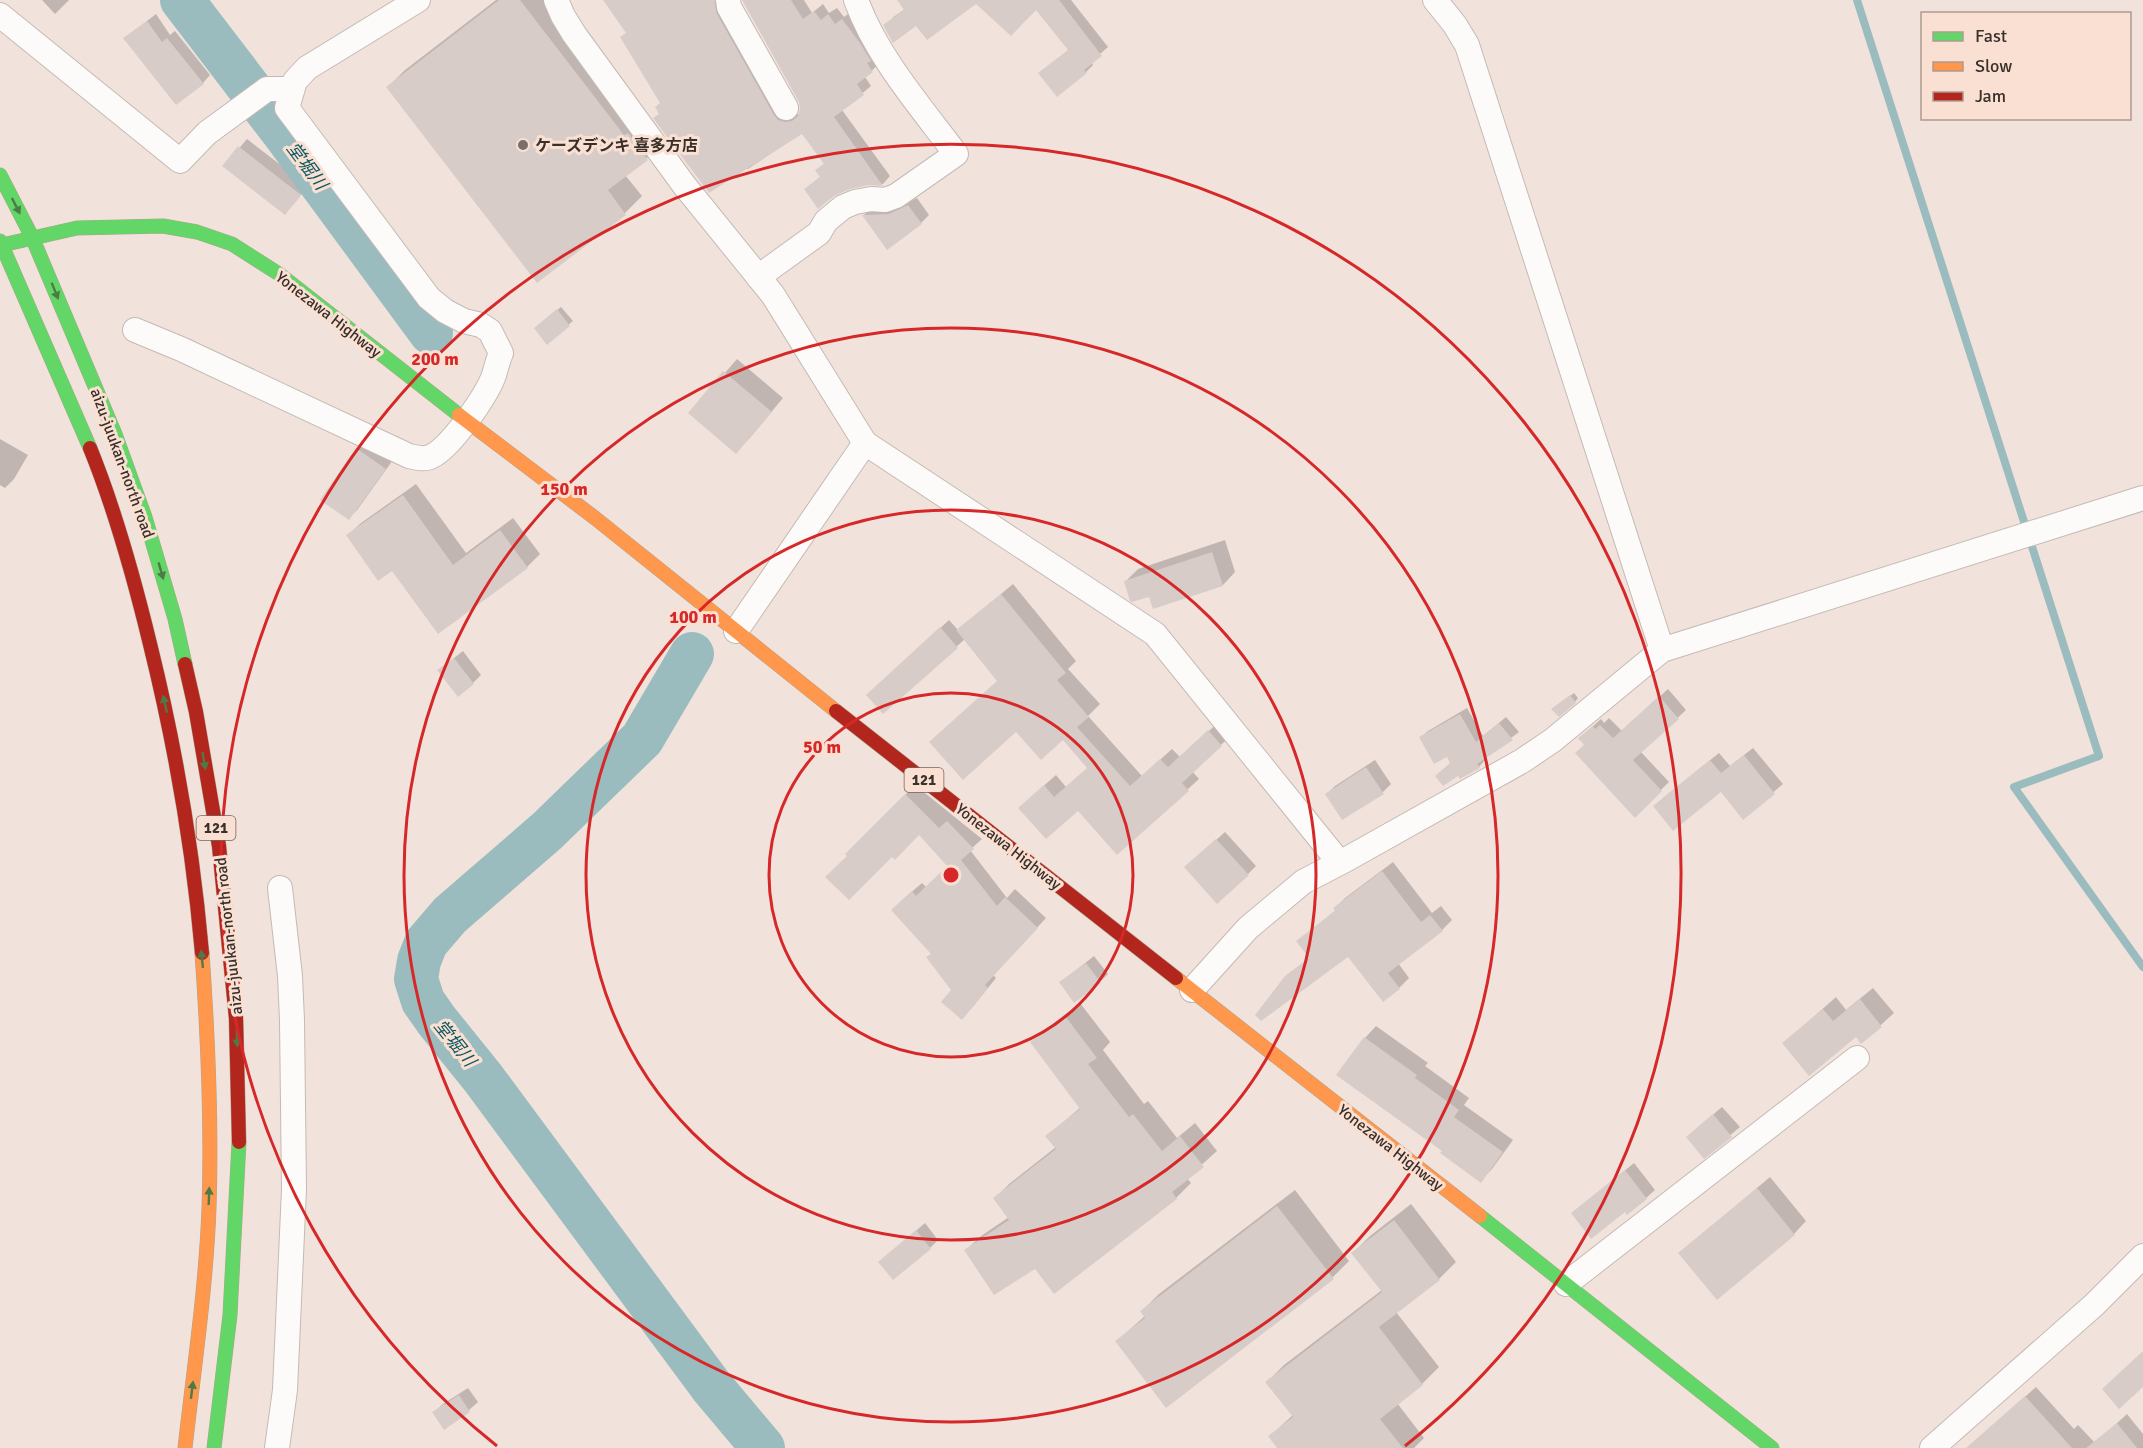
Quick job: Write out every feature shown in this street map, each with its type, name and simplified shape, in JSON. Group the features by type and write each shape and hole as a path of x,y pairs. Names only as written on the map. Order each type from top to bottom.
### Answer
{"highway":[{"name":"121","path":"0,175 32,237 1,243"},
{"name":"Yonezawa Highway","path":"32,237 77,228 163,226 197,232 232,244 279,274 466,421 595,518 1772,1448"},
{"name":"aizu-juukan-north road","path":"32,237 115,434 145,517 175,619 196,712 219,846 236,1018 240,1147 230,1316 214,1448"},
{"name":"aizu-juukan-north road","path":"1,243 88,444 119,526 151,639 169,719 191,846 207,1007 210,1175 203,1280 184,1448"}],"street":[{"path":"556,0 574,34 684,185 773,295 865,443 1155,634 1335,857"},
{"path":"728,0 729,7 786,108"},
{"path":"758,277 819,233 826,221 843,207 855,202 871,199 885,200 896,196 956,154 891,66 863,18 856,0"},
{"path":"1436,0 1467,45 1662,650"},
{"path":"135,330 417,458 430,457 439,452 466,421 494,375 501,353 490,332 481,325 464,321 445,311 429,298 287,108 295,81 307,68 406,3"},
{"path":"0,15 180,161 207,133 267,89 291,89"},
{"path":"736,631 865,443"},
{"path":"1192,990 1248,928 1304,882 1522,761 1553,740 1662,650 2143,498"},
{"path":"277,1448 285,1390 294,1189 294,1070 290,976 280,888"},
{"path":"1566,1284 1857,1058"},
{"path":"1932,1448 2094,1305 2143,1256"}],"building":[{"path":"499,0 520,0 624,135 628,133 648,160 608,190 626,215 537,283 386,87"},
{"path":"603,0 714,0 717,14 774,115 778,120 785,122 792,121 798,116 799,102 742,0 791,0 803,19 814,11 821,20 828,14 835,24 842,19 871,61 867,63 873,72 857,84 864,95 834,117 883,186 869,185 850,189 834,196 818,209 804,189 820,177 815,170 824,164 802,134 709,193 653,118 659,114 655,107 660,103 620,37 626,33"},
{"path":"897,0 1059,0 1102,56 1084,70 1087,73 1057,97 1038,73 1068,50 1036,10 1011,36 976,4 927,40 916,26 893,43 883,25 904,10"},
{"path":"147,21 162,42 167,38 204,84 176,105 123,38"},
{"path":"238,146 301,195 285,215 222,166"},
{"path":"908,205 922,224 887,250 862,215 889,214"},
{"path":"557,309 570,326 547,345 534,328"},
{"path":"723,371 772,412 736,454 688,413"},
{"path":"356,448 386,469 349,520 320,500"},
{"path":"403,495 453,565 500,530 528,568 438,634 392,571 378,581 346,535"},
{"path":"1212,552 1223,586 1153,609 1149,597 1130,601 1124,581"},
{"path":"1001,594 1066,673 1057,680 1089,717 1077,727 1130,786 1160,759 1168,767 1208,730 1222,746 1182,783 1189,791 1117,855 1078,811 1046,839 1018,808 1044,785 1054,797 1087,768 1063,740 1041,760 1016,732 963,780 929,742 997,681 956,630"},
{"path":"940,627 958,648 883,714 866,695"},
{"path":"454,658 474,684 458,697 437,670"},
{"path":"1570,695 1576,703 1559,717 1551,709"},
{"path":"1659,696 1679,719 1633,760 1662,791 1635,818 1575,753 1584,745 1578,738 1593,726 1595,729 1600,725 1613,738"},
{"path":"1460,714 1476,742 1499,723 1513,740 1477,764 1480,768 1460,779 1458,776 1443,786 1435,776 1450,763 1447,757 1434,764 1419,737"},
{"path":"1744,755 1775,794 1743,820 1721,792 1673,831 1653,806 1710,760 1721,773"},
{"path":"1366,767 1384,794 1342,820 1325,794"},
{"path":"905,794 939,828 947,821 974,849 961,860 997,906 1005,897 1038,928 985,985 988,988 962,1020 941,1002 951,990 926,957 931,954 891,910 912,891 916,896 947,866 919,835 895,860 892,857 849,900 825,877"},
{"path":"1216,839 1249,875 1217,904 1184,867"},
{"path":"1382,871 1421,922 1430,915 1443,931 1388,973 1400,989 1383,1002 1348,957 1261,1021 1255,1015 1285,976 1309,958 1296,941 1335,911 1333,908"},
{"path":"1086,963 1101,983 1074,1003 1059,982"},
{"path":"1860,999 1882,1027 1861,1044 1856,1037 1809,1076 1782,1043 1823,1009 1833,1021"},
{"path":"1065,1016 1097,1058 1088,1064 1129,1117 1133,1114 1162,1151 1180,1136 1204,1167 1172,1192 1177,1199 1054,1294 1035,1269 994,1295 964,1250 1009,1220 993,1198 1056,1149 1045,1136 1080,1109 1030,1042"},
{"path":"1364,1037 1417,1075 1415,1078 1459,1110 1454,1117 1503,1152 1481,1183 1440,1153 1442,1151 1336,1075"},
{"path":"1713,1114 1732,1137 1704,1159 1686,1137"},
{"path":"1625,1170 1647,1199 1627,1215 1625,1212 1591,1239 1571,1213"},
{"path":"1757,1188 1795,1235 1717,1300 1678,1253"},
{"path":"1277,1206 1334,1279 1166,1408 1115,1341 1145,1318 1140,1311"},
{"path":"1394,1220 1440,1280 1379,1327 1423,1385 1380,1419 1403,1448 1277,1448 1268,1436 1293,1417 1265,1382 1382,1292 1351,1253"},
{"path":"916,1230 931,1249 893,1280 878,1262"},
{"path":"2143,1351 2143,1387 2119,1409 2102,1389"},
{"path":"459,1395 470,1412 444,1430 432,1412"},
{"path":"2025,1396 2072,1448 1966,1448"},
{"path":"2117,1423 2137,1448 2086,1448"}],"waterway":[{"name":"堂堀川","path":"182,0 286,136 431,333"},
{"path":"1857,0 2099,756 2014,787 2143,967"},
{"name":"堂堀川","path":"692,654 642,739 547,831 450,915 426,943 419,961 416,979 423,1001 437,1021 483,1078 711,1386 763,1448"}],"traffic: fast":[{"path":"0,175 32,237 115,434 145,517 175,619 185,664"},
{"path":"2,245 77,228 163,226 197,232 232,244 279,274 459,415"},
{"path":"0,241 90,448"},
{"path":"214,1448 230,1315 239,1142"},
{"path":"1480,1216 1772,1448"}],"traffic: slow":[{"path":"459,415 595,518 836,711"},
{"path":"185,1448 202,1298 209,1208 209,1080 202,953"},
{"path":"1176,978 1480,1216"}],"traffic: jam":[{"path":"90,448 124,545 159,682 188,836 202,953"},
{"path":"185,664 196,712 219,846 236,1018 239,1142"},
{"path":"836,711 1176,978"}],"place":[{"name":"ケーズデンキ 喜多方店","path":"523,145"}]}
